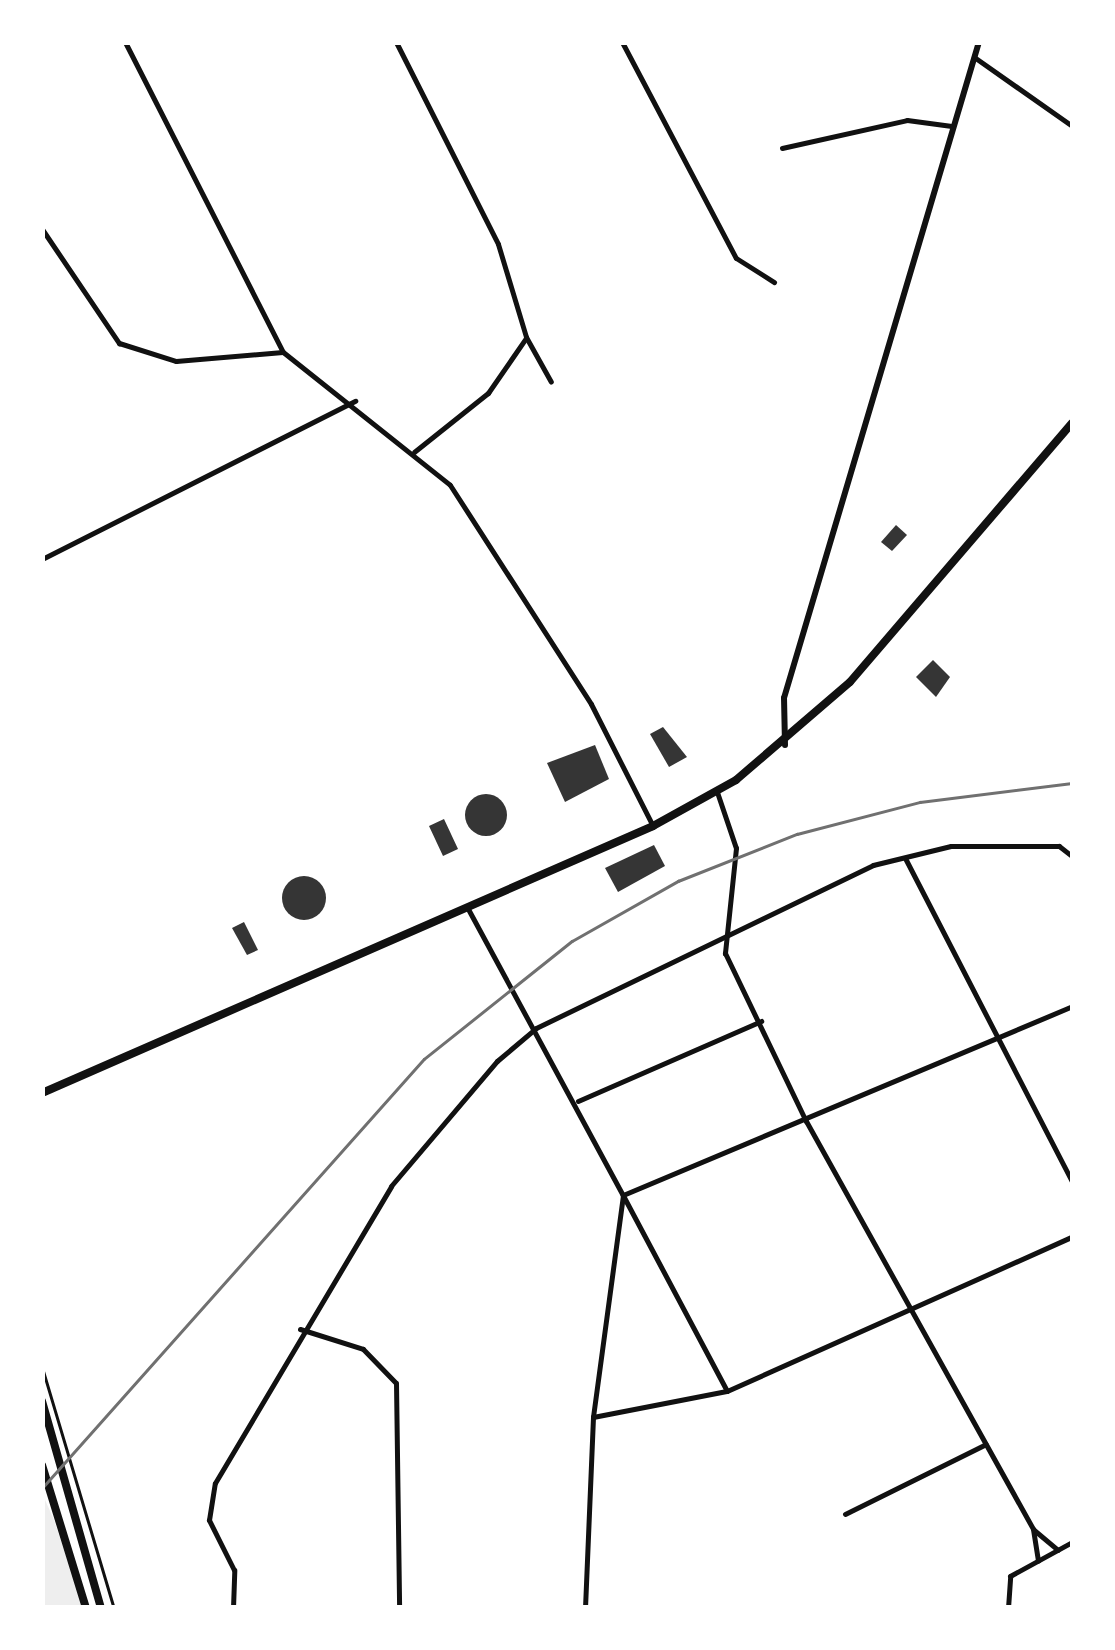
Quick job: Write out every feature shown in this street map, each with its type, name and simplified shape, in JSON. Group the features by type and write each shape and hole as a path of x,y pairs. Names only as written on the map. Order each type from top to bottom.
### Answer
{"main road":[{"path":"42,1093 653,826 717,792 785,745 1072,423"},
{"path":"43,1401 69,1506 102,1608"},
{"path":"42,1465 86,1608"}],"street":[{"path":"125,42 283,352 355,401 414,452 486,528 653,826"},
{"path":"396,42 498,244 526,337 552,382"},
{"path":"622,42 736,258 774,282"},
{"path":"785,745 784,698 979,42"},
{"path":"974,57 1072,126"},
{"path":"782,148 907,120 952,126"},
{"path":"42,229 118,343 176,362 283,352"},
{"path":"414,452 488,392 526,337"},
{"path":"42,559 355,401"},
{"path":"717,792 736,848 719,938 806,1121 1033,1529 1038,1560"},
{"path":"233,1608 236,1582 209,1520 210,1496 300,1329 390,1186 471,1087 536,1028 719,938 906,858 998,845 1060,846 1072,856"},
{"path":"906,858 996,1040 1072,1181"},
{"path":"467,907 578,1101 727,1392"},
{"path":"623,1195 1072,1006"},
{"path":"578,1101 760,1021"},
{"path":"585,1608 593,1418 623,1195"},
{"path":"593,1418 727,1392 1072,1237"},
{"path":"300,1329 363,1348 396,1383 399,1608"},
{"path":"845,1514 986,1444"},
{"path":"1033,1529 1058,1550"},
{"path":"1008,1608 1010,1576 1072,1542"}],"path":[{"path":"42,1366 114,1608"}],"shaded area":[{"path":"42,1493 54,1520 83,1607 43,1607"}],"building":[{"path":"896,525 907,535 892,551 881,542"},
{"path":"933,660 950,677 936,697 916,677"},
{"path":"663,727 687,757 669,767 650,734"},
{"path":"595,745 609,779 565,802 547,763"},
{"path":"486,794 501,800 507,815 501,830 486,836 471,830 465,815 471,800"},
{"path":"444,819 458,849 443,856 429,826"},
{"path":"654,845 665,866 618,892 605,868"},
{"path":"304,876 319,883 326,898 319,913 304,920 289,913 282,898 289,883"},
{"path":"244,922 258,950 247,955 232,928"}],"railway":[{"path":"42,1488 424,1059 572,941 678,881 797,834 920,802 1072,783"}]}
